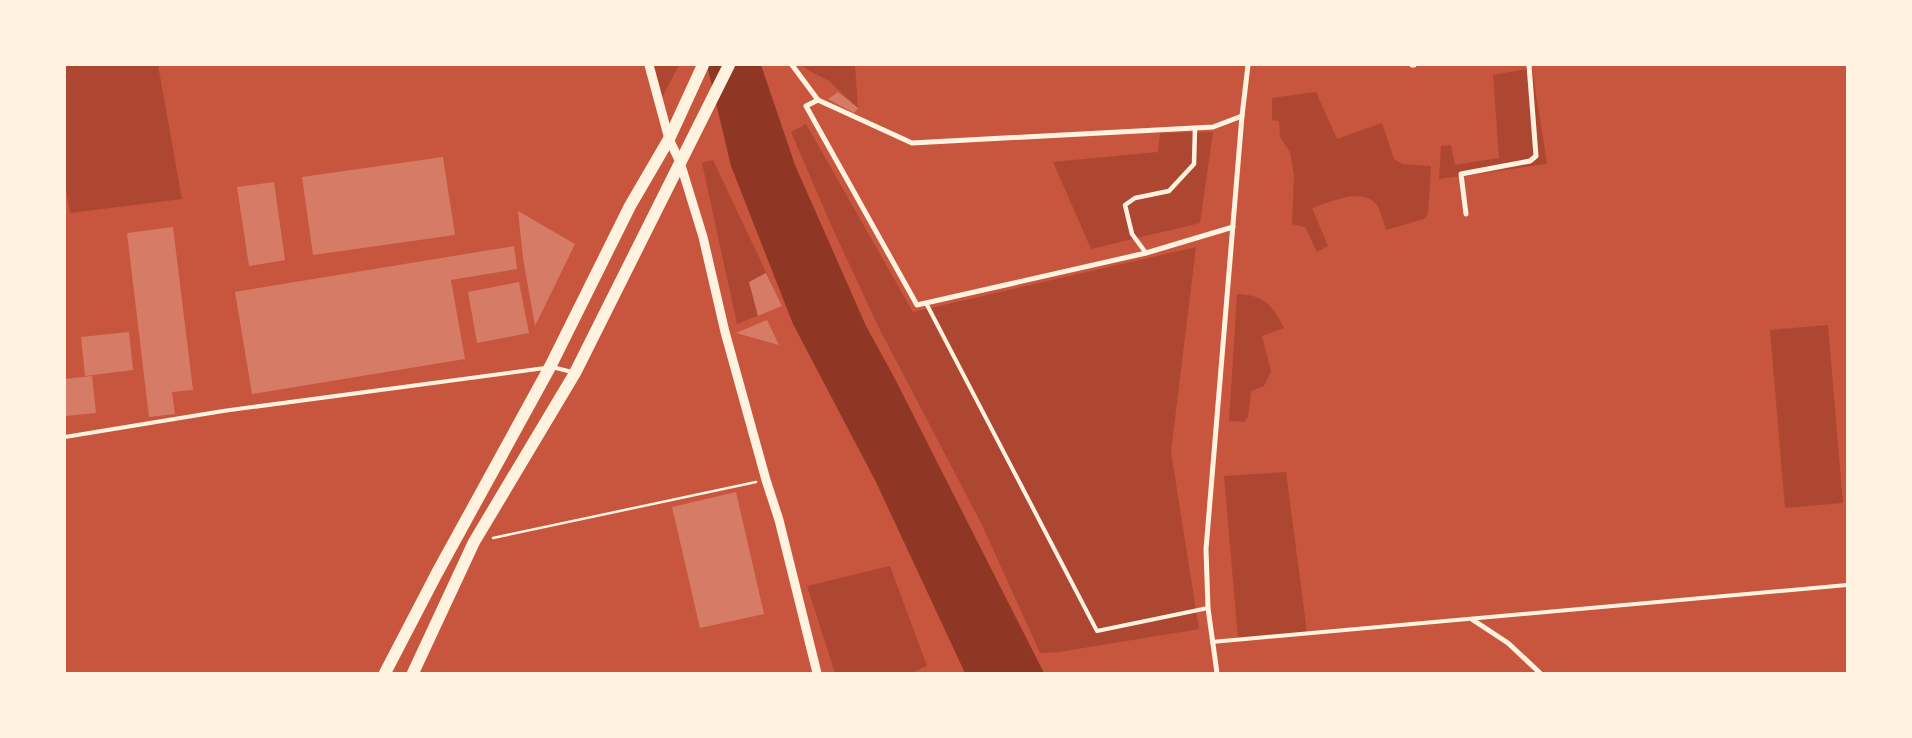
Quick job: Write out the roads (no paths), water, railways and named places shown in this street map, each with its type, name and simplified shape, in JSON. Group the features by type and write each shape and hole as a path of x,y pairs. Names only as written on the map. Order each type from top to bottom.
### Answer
{"main road":[{"path":"385,673 437,573 550,367 630,206 669,139 703,65"},
{"path":"413,673 474,542 575,373 729,65"}],"street":[{"path":"649,65 669,139 680,162 703,237 725,332 779,520 818,673"},
{"path":"792,65 818,100 912,143 1213,127 1242,116"},
{"path":"1217,673 1208,608 1207,540 1242,116 1248,65"},
{"path":"1466,214 1461,174 1530,161 1536,156 1529,65"},
{"path":"818,100 806,106 917,305 1146,253 1233,227"},
{"path":"1146,253 1132,234 1125,205 1135,198 1169,191 1194,164 1195,128"},
{"path":"1473,620 1508,643 1540,673"}],"lane":[{"path":"926,303 1097,631 1208,608"},
{"path":"65,437 223,411 550,367 575,373"},
{"path":"1212,642 1847,585"}]}
